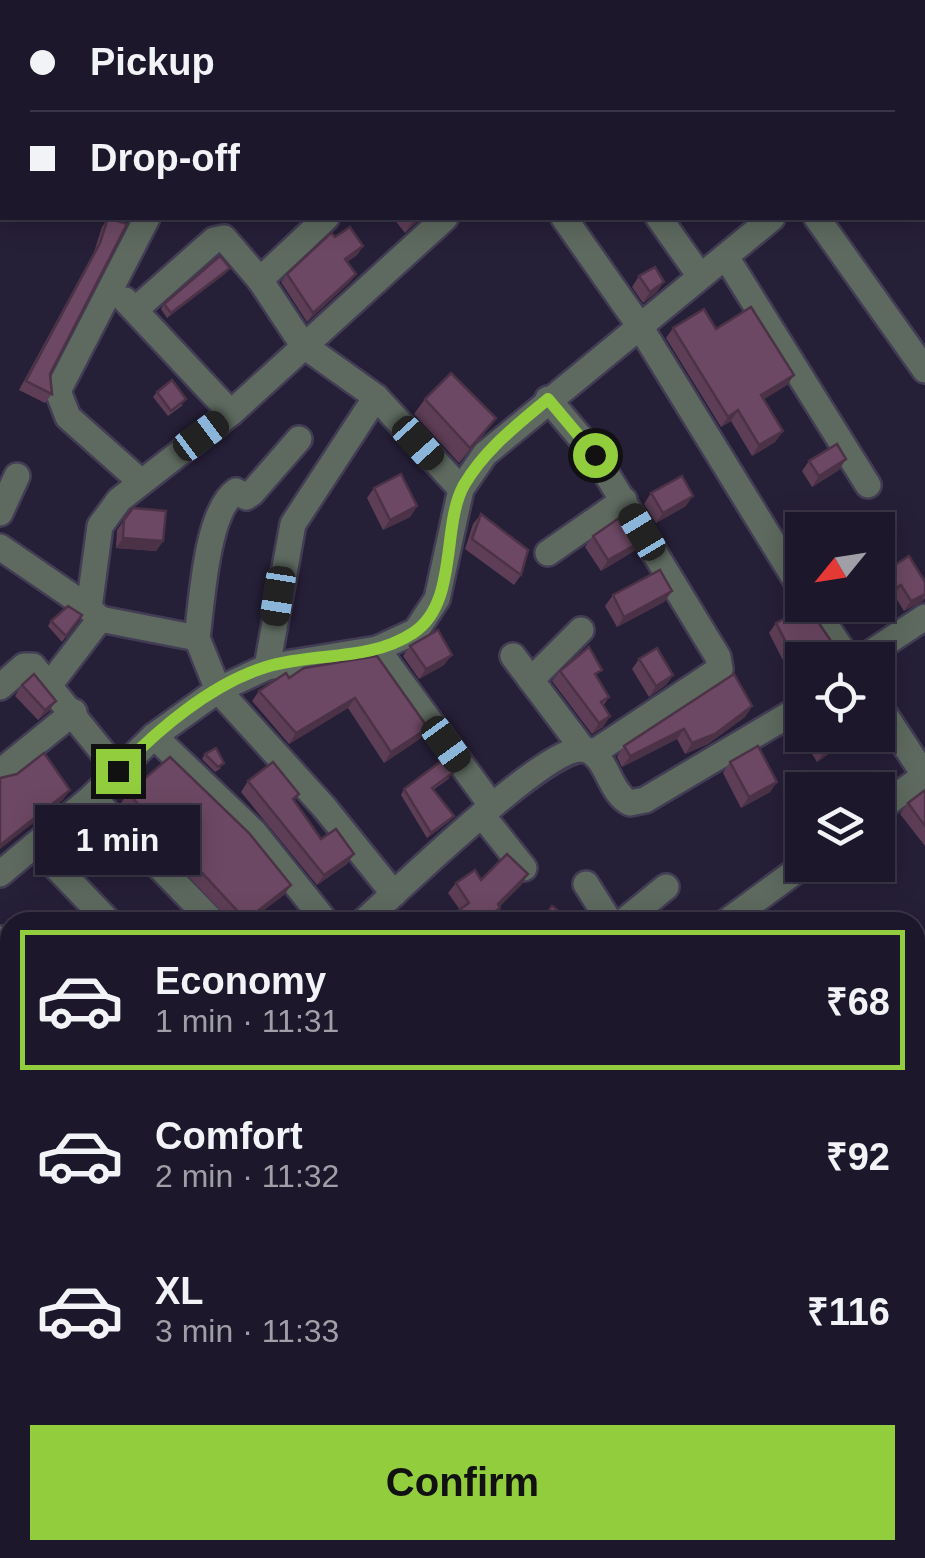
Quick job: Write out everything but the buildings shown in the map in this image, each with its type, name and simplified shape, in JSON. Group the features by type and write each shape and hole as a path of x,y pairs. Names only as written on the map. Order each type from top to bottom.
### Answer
{"street":[{"path":"140,481 68,417 58,390 146,220"},
{"path":"292,220 300,243"},
{"path":"260,280 324,220"},
{"path":"51,683 95,613 100,526 140,481 232,413 443,220"},
{"path":"565,220 638,326 785,563"},
{"path":"661,220 700,276"},
{"path":"0,874 92,797 154,736 218,690 267,667 377,649 416,632 437,599 461,489 484,454 770,220"},
{"path":"818,220 925,370"},
{"path":"135,310 214,240 224,238 260,280 304,345 376,397 461,489"},
{"path":"726,256 868,485"},
{"path":"111,286 232,413"},
{"path":"267,667 293,524 376,397"},
{"path":"374,912 546,762 565,752 588,751 720,669 718,657 624,500 595,455 548,399"},
{"path":"299,440 252,494 246,497 236,491 229,496 212,538 197,638 218,690 324,806 394,894"},
{"path":"0,513 16,476"},
{"path":"548,553 624,500"},
{"path":"0,548 95,613 197,638"},
{"path":"887,642 925,617"},
{"path":"531,680 581,630"},
{"path":"377,649 524,868"},
{"path":"513,656 620,798 630,803 644,800 785,717"},
{"path":"1,683 28,665 51,683 118,771"},
{"path":"0,772 74,712"},
{"path":"895,730 925,776 895,798"},
{"path":"154,736 254,832 318,912"},
{"path":"92,797 204,912"},
{"path":"35,845 100,912"},
{"path":"740,912 785,879"},
{"path":"586,884 604,912"},
{"path":"635,912 666,887"}],"route":[{"path":"118,771 154,736 218,690 267,667 377,649 416,632 437,599 461,489 484,454 548,399 595,455"}]}
